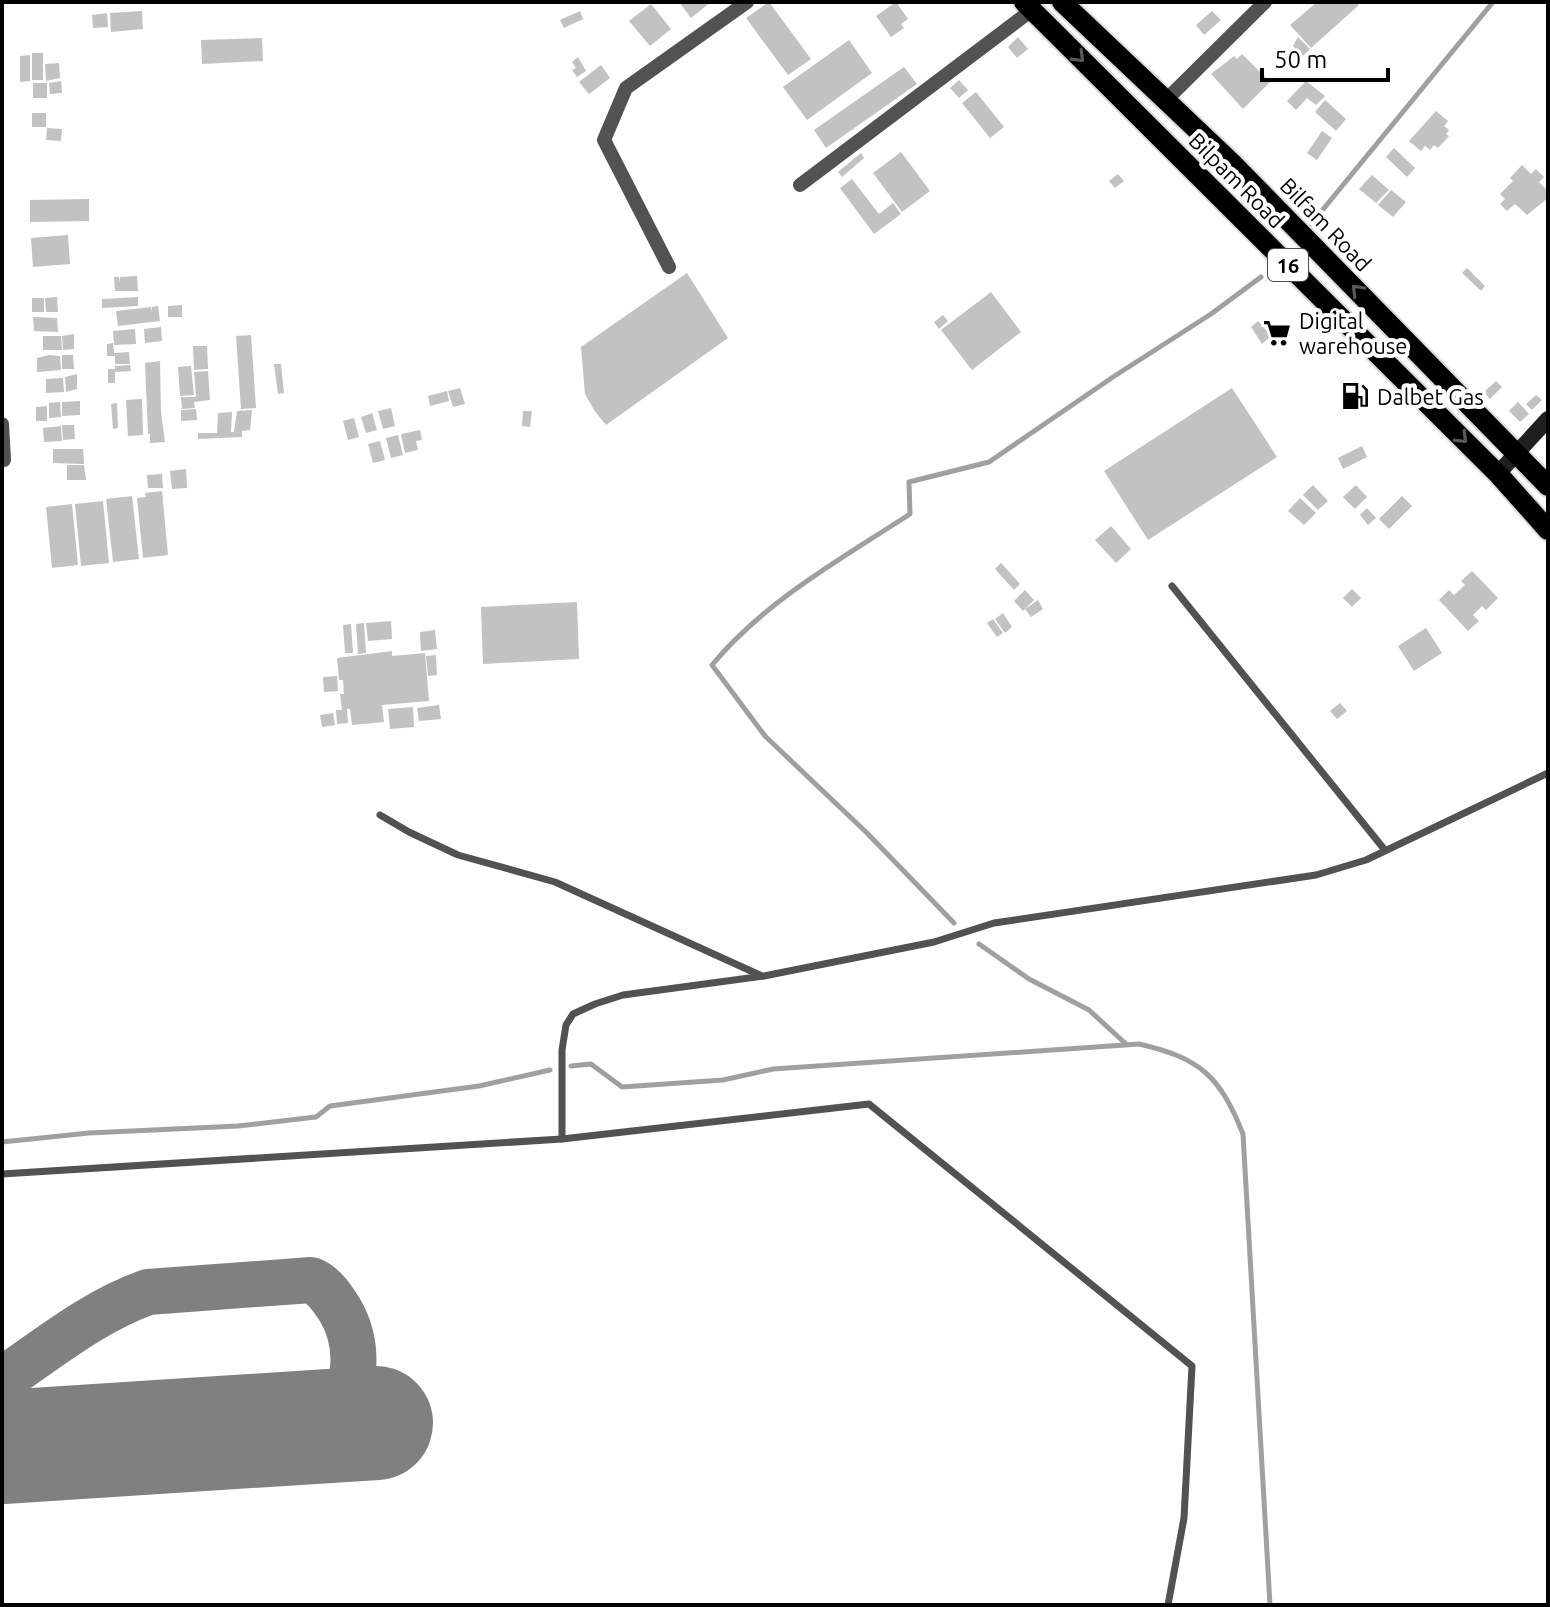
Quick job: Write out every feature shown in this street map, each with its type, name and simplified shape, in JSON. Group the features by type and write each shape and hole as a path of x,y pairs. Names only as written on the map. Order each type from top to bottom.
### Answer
{"main road":[{"name":"Bilpam Road","path":"1028,6 1499,475 1548,530"},
{"name":"Bilfam Road","path":"1075,6 1165,101 1232,163 1548,486"},
{"path":"1499,475 1548,419"}],"street":[{"path":"669,267 604,140 626,88 747,2"},
{"path":"1165,101 1265,2"},
{"path":"800,185 1028,6"},
{"path":"2,424 2,460"}],"lane":[{"path":"1172,586 1384,849"},
{"path":"562,1139 562,1050 566,1025 573,1014 623,995 764,976 934,942 994,923 1316,875 1366,860 1548,773"},
{"path":"380,815 458,855 555,882 764,976"},
{"path":"2,1174 562,1139 869,1104 1192,1366 1184,1518 1168,1605"}],"building":[{"path":"679,2 711,2 691,18"},
{"path":"769,2 811,59 788,75 746,18"},
{"path":"896,2 908,19 901,24 904,28 891,37 876,16"},
{"path":"1317,2 1356,2 1359,5 1311,48 1290,25"},
{"path":"651,4 671,29 650,46 629,21"},
{"path":"142,11 143,29 111,32 110,13"},
{"path":"580,11 583,19 564,28 560,20"},
{"path":"1212,11 1221,20 1204,35 1196,25"},
{"path":"107,13 108,27 93,28 92,15"},
{"path":"1018,37 1028,49 1017,58 1008,47"},
{"path":"1298,37 1310,49 1303,56 1293,46"},
{"path":"262,38 263,61 202,64 201,40"},
{"path":"849,40 872,73 807,120 783,87"},
{"path":"32,53 43,53 43,80 32,80"},
{"path":"1242,54 1270,82 1243,109 1211,74 1234,56 1237,59"},
{"path":"30,55 30,81 20,82 20,56"},
{"path":"578,57 586,71 577,77 572,70 576,68 572,62"},
{"path":"59,63 60,78 46,81 45,64"},
{"path":"601,65 610,78 589,94 579,82"},
{"path":"904,67 917,84 826,148 814,130"},
{"path":"959,80 968,90 959,98 950,88"},
{"path":"61,81 62,93 50,94 49,83"},
{"path":"1306,81 1325,96 1316,105 1307,98 1296,110 1287,101"},
{"path":"33,83 47,83 47,98 33,98"},
{"path":"976,92 1004,127 990,138 962,103"},
{"path":"1325,100 1346,119 1336,131 1315,112"},
{"path":"1436,111 1448,121 1444,126 1449,130 1446,134 1449,136 1438,148 1434,145 1430,150 1425,146 1421,151 1409,141"},
{"path":"32,113 46,113 46,127 32,127"},
{"path":"47,128 62,129 61,141 46,140"},
{"path":"1322,131 1332,138 1317,160 1307,153"},
{"path":"1394,148 1415,168 1407,177 1386,157"},
{"path":"901,152 930,191 902,212 873,173"},
{"path":"861,153 864,158 842,177 838,172"},
{"path":"1522,165 1531,174 1536,169 1544,177 1539,182 1548,191 1548,198 1527,215 1515,204 1507,211 1500,204 1505,199 1500,194 1513,181 1510,178"},
{"path":"1118,174 1124,181 1115,188 1109,181"},
{"path":"1372,175 1389,190 1376,203 1359,189"},
{"path":"852,179 879,214 893,203 901,214 874,234 840,188"},
{"path":"1391,190 1406,202 1393,217 1378,205"},
{"path":"89,199 89,221 30,222 30,200"},
{"path":"68,235 70,264 33,267 31,238"},
{"path":"1467,268 1485,286 1481,291 1462,273"},
{"path":"687,273 728,338 606,425 585,394 581,347"},
{"path":"137,276 138,291 115,291 114,277 119,277 120,283 120,277"},
{"path":"991,292 1021,332 972,370 941,330"},
{"path":"57,297 58,312 46,312 45,298"},
{"path":"138,297 138,306 102,308 102,299"},
{"path":"32,298 44,298 44,312 32,312"},
{"path":"182,305 182,317 168,317 168,306"},
{"path":"158,306 160,321 118,326 116,311 151,307 152,312 152,307"},
{"path":"943,315 948,321 939,329 934,322"},
{"path":"33,317 57,318 58,332 34,331"},
{"path":"1258,321 1271,336 1262,344 1251,327"},
{"path":"161,327 162,341 145,343 144,329"},
{"path":"135,329 136,344 114,345 113,331"},
{"path":"74,334 74,349 63,350 62,336"},
{"path":"251,335 256,408 241,409 236,336"},
{"path":"43,336 61,336 62,350 43,350"},
{"path":"113,343 114,353 129,352 130,364 115,364 115,356 107,356 107,344"},
{"path":"193,346 207,346 208,369 194,370"},
{"path":"62,355 73,355 74,369 62,369"},
{"path":"60,356 61,370 37,372 37,358"},
{"path":"160,361 165,442 150,443 145,363"},
{"path":"274,364 281,364 284,393 278,394"},
{"path":"130,365 131,371 115,372 115,383 108,383 108,369"},
{"path":"191,366 194,395 180,396 178,367"},
{"path":"208,371 210,400 194,402 195,408 182,409 181,397 196,397 194,372"},
{"path":"77,374 77,389 66,392 65,377"},
{"path":"63,378 64,392 46,393 46,379"},
{"path":"1496,381 1502,387 1490,399 1484,392"},
{"path":"460,388 465,404 453,407 448,391"},
{"path":"1232,388 1277,457 1148,540 1104,471"},
{"path":"447,391 449,401 430,406 428,396"},
{"path":"1356,391 1364,399 1357,406 1349,398"},
{"path":"1536,395 1542,400 1532,410 1526,404"},
{"path":"142,399 143,435 128,436 126,400"},
{"path":"80,401 80,415 62,416 62,402"},
{"path":"60,402 61,417 49,418 49,403"},
{"path":"1518,402 1529,414 1520,422 1509,411"},
{"path":"117,403 118,428 113,429 111,404"},
{"path":"47,406 47,421 36,421 36,407"},
{"path":"391,408 395,426 383,429 378,411"},
{"path":"196,409 197,420 181,421 181,410"},
{"path":"252,410 250,430 242,431 242,437 198,439 198,433 217,433 218,413 232,412 231,432 234,432 237,411"},
{"path":"523,411 532,411 530,427 522,426"},
{"path":"372,413 377,430 366,433 361,417"},
{"path":"354,418 359,437 348,440 343,421"},
{"path":"62,425 74,425 75,439 63,440"},
{"path":"61,426 62,441 44,442 43,428"},
{"path":"420,430 422,440 416,441 418,450 405,453 401,434"},
{"path":"398,435 403,455 391,458 386,438"},
{"path":"380,441 385,460 373,463 368,444"},
{"path":"1362,446 1367,457 1343,469 1338,458"},
{"path":"53,449 83,449 84,464 53,463"},
{"path":"67,465 84,465 86,480 67,480"},
{"path":"186,469 187,488 172,489 170,471"},
{"path":"162,474 163,488 148,488 147,475"},
{"path":"1313,485 1328,501 1318,510 1303,495"},
{"path":"1356,485 1367,497 1355,509 1343,497"},
{"path":"162,491 168,555 143,558 137,498 146,497 145,493"},
{"path":"132,496 139,559 113,562 106,499"},
{"path":"1402,496 1412,506 1389,529 1379,519"},
{"path":"1300,498 1316,513 1304,525 1288,511"},
{"path":"103,501 109,563 81,566 75,504"},
{"path":"72,504 78,565 52,568 46,507"},
{"path":"1367,508 1376,518 1368,525 1360,515"},
{"path":"1111,526 1131,549 1116,563 1095,540"},
{"path":"1001,563 1020,584 1014,590 995,569"},
{"path":"1472,571 1498,598 1486,610 1482,606 1473,615 1479,621 1468,631 1439,600 1449,590 1454,595 1465,585 1461,581"},
{"path":"1352,589 1361,598 1352,607 1343,598"},
{"path":"1025,590 1034,600 1023,611 1014,601"},
{"path":"1038,600 1043,609 1031,617 1025,609"},
{"path":"577,602 579,659 483,664 481,607"},
{"path":"1003,613 1012,627 1005,633 995,619"},
{"path":"993,619 1003,633 997,637 987,623"},
{"path":"391,621 392,639 368,641 366,623"},
{"path":"364,623 366,653 358,654 356,624"},
{"path":"351,624 353,653 345,653 343,625"},
{"path":"1426,628 1442,653 1414,671 1398,646"},
{"path":"435,630 437,649 421,651 420,632"},
{"path":"392,651 392,656 425,653 429,701 382,705 384,722 352,725 350,709 347,709 348,723 337,724 336,710 342,710 340,694 344,694 337,658"},
{"path":"436,655 437,675 428,676 426,656"},
{"path":"337,676 338,691 324,692 323,677"},
{"path":"1340,703 1347,711 1337,719 1330,711"},
{"path":"439,705 441,719 419,721 417,708"},
{"path":"413,707 414,727 390,729 388,709"},
{"path":"333,713 335,725 322,727 320,715"}],"waterway":[{"path":"1311,224 1493,2"},
{"path":"954,923 867,833 765,736 712,665 780,601 910,514 909,482 989,462 1211,314 1261,277"},
{"path":"979,944 1029,979 1089,1010 1126,1044"},
{"path":"571,1066 591,1064 622,1087 723,1080 773,1069 1139,1044 1178,1056 1205,1072 1226,1097 1243,1134 1270,1605"},
{"path":"2,1142 89,1133 238,1126 316,1117 330,1106 479,1086 550,1070"}],"taxiway":[{"path":"2,1380 90,1320 148,1292 311,1280 324,1289 340,1310 350,1335 353,1361 350,1387 326,1431 306,1448 283,1459 256,1463 224,1458 175,1435"}],"runway":[{"path":"2,1447 376,1423"}],"place":[{"name":"Digital warehouse","path":"1277,333"},
{"name":"Dalbet Gas","path":"1355,396"}]}
